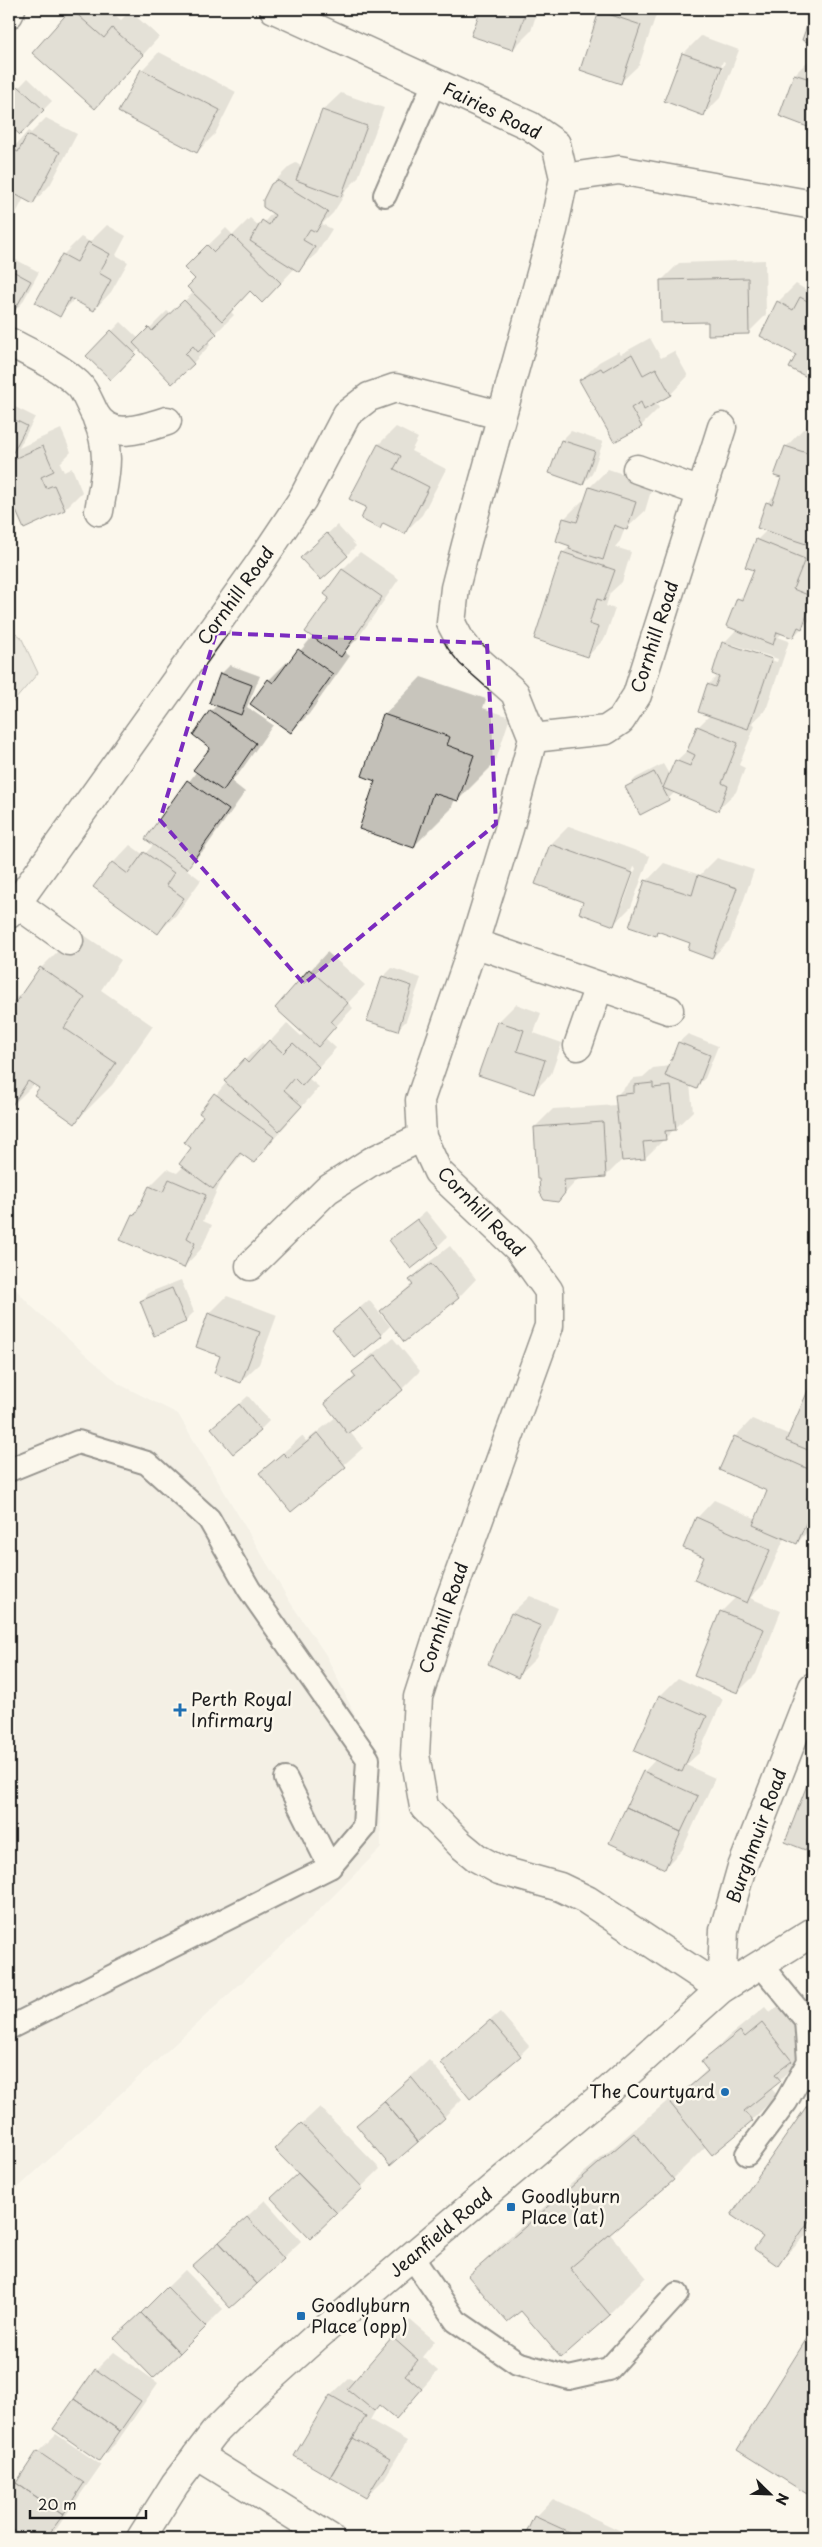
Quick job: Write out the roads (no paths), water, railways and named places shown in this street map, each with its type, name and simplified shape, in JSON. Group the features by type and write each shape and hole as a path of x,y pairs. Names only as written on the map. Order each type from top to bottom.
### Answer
{"street":[{"path":"9,14 11,9"},
{"name":"Fairies Road","path":"274,9 530,126 556,144 564,178"},
{"path":"533,738 515,692 471,654 460,640 452,623 455,588 500,415 553,230 564,178 619,170 813,205"},
{"path":"9,342 39,358 79,384 104,436 107,456 99,511"},
{"name":"Cornhill Road","path":"70,941 12,909 258,566 302,500 347,414 369,397 395,388 500,415"},
{"path":"97,419 109,428 121,432 167,421"},
{"name":"Cornhill Road","path":"721,1988 587,1900 560,1887 499,1870 477,1858 460,1844 424,1807 415,1755 418,1697 465,1555 549,1326 549,1291 519,1250 438,1172 422,1137 420,1100 474,943 509,829 533,738 606,730 621,720 629,709 637,695 722,427"},
{"path":"637,470 701,492"},
{"path":"474,943 669,1010"},
{"path":"578,1046 599,986"},
{"path":"250,1266 327,1190 372,1161 422,1137"},
{"name":"Burghmuir Road","path":"721,1988 724,1930 741,1870 813,1687"},
{"name":"Jeanfield Road","path":"141,2538 174,2484 214,2433 314,2338 412,2258 610,2089 721,1988 813,1932"},
{"path":"198,2455 330,2538"}],"lane":[{"path":"385,195 434,83"},
{"path":"9,1470 78,1442 147,1464 209,1519 249,1589 368,1759 364,1827 330,1868 9,2028"},
{"path":"286,1779 330,1868"},
{"path":"747,2154 786,2102 809,2061 806,2020 760,1964"},
{"path":"412,2258 456,2321 517,2362 569,2378 609,2369 677,2294"}],"place":[{"name":"Perth Royal Infirmary","path":"180,1710"},
{"name":"The Courtyard","path":"725,2092"},
{"name":"Goodlyburn Place (at)","path":"511,2207"},
{"name":"Goodlyburn Place (opp)","path":"301,2316"}]}
